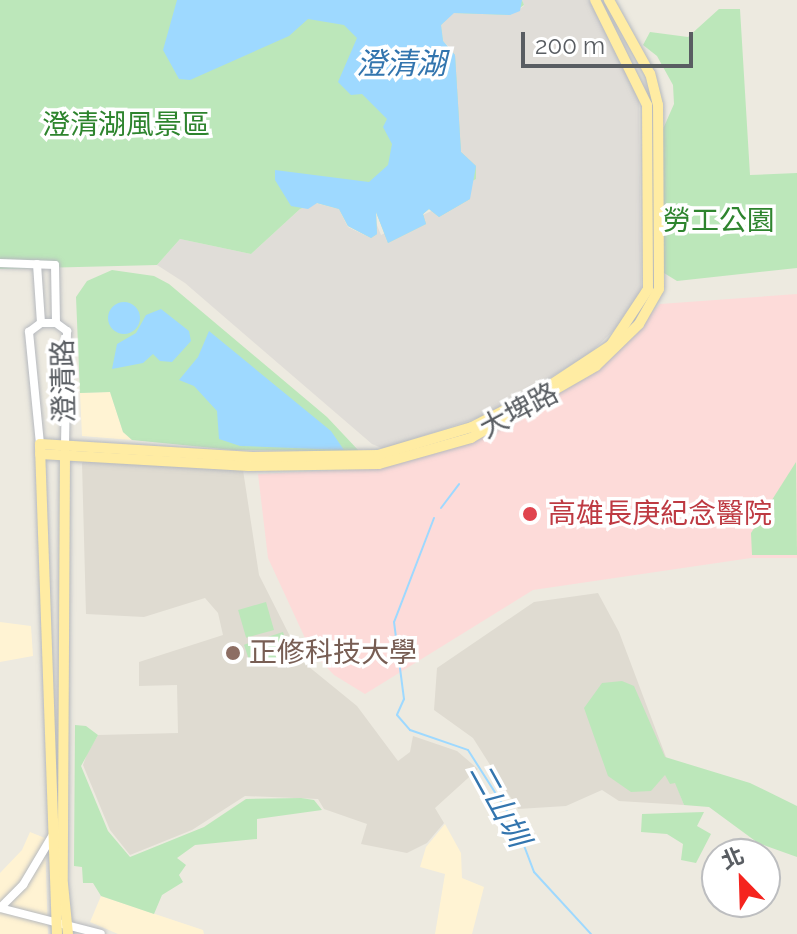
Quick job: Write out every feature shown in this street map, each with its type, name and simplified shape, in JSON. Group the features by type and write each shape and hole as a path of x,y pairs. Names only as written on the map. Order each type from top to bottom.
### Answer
{"main road":[{"name":"大埤路","path":"40,449 253,457 378,455 472,427 540,392 611,345 630,324 648,289 647,105 595,0"},
{"name":"大埤路","path":"65,449 249,466 379,464 471,438 596,366 639,324 659,289 658,105 650,74 609,0"},
{"name":"澄清路","path":"40,449 51,834 63,925"},
{"name":"澄清路","path":"57,934 63,925 65,449"}],"street":[{"path":"0,263 55,265 56,323"},
{"path":"37,264 41,323"},
{"name":"澄清路","path":"40,449 29,332 41,323 56,323 67,331 65,449"},
{"path":"63,830 51,834 35,868 0,908 101,934"}],"shaded area":[{"path":"522,0 589,0 639,97 641,295 631,314 588,355 483,416 384,449 372,444 185,283 157,265 180,239 251,254 300,209 316,203 339,209 348,227 371,238 372,213 381,235 471,192 459,143 451,49 443,41 441,25 453,13 510,15 524,6"},
{"name":"高雄長庚紀念醫院","path":"797,294 797,558 751,558 533,590 365,694 334,675 311,651 268,558 258,474 380,468 476,440 599,368 660,304"},
{"path":"110,392 123,432 132,440 82,436 80,393"},
{"name":"正修科技大學","path":"88,457 243,470 259,575 303,662 357,706 398,761 410,752 413,736 457,751 478,769 435,808 444,823 427,843 407,853 361,844 367,824 324,809 318,799 245,796 192,830 130,855 110,830 83,765 87,754 98,735 178,733 177,685 139,686 139,662 223,635 218,613 205,598 144,617 86,614 82,463"},
{"path":"598,593 619,632 684,805 619,801 602,790 566,806 518,809 473,738 434,710 437,668 534,602"},
{"path":"0,622 31,626 33,656 0,662"},
{"path":"445,824 461,853 462,878 484,887 472,934 435,934 445,874 420,867 426,847"},
{"path":"30,832 45,838 48,934 0,934 0,873 22,850"},
{"path":"101,896 203,930 204,934 118,934 90,922"}],"green space":[{"name":"澄清湖風景區","path":"0,0 522,0 524,5 510,15 453,13 441,25 443,41 455,55 461,152 476,166 476,179 470,182 470,199 439,217 429,209 423,214 426,224 388,243 376,212 377,234 371,238 348,226 339,209 317,203 300,209 251,254 180,239 157,265 0,269"},
{"name":"勞工公園","path":"719,9 740,9 750,175 797,173 797,268 677,281 664,273 663,129 674,104 673,85 657,56 643,45 650,32 688,37"},
{"path":"112,270 154,276 169,284 327,417 359,451 233,450 132,440 123,432 110,392 80,393 76,297 87,281"},
{"path":"796,462 797,555 752,555 751,533"},
{"path":"266,602 274,630 246,638 238,610"},
{"path":"283,632 290,654 251,667 244,645"},
{"path":"622,681 634,686 665,757 750,783 797,806 797,857 781,851 781,838 751,838 709,807 684,805 675,783 670,784 665,775 651,791 631,792 608,776 584,708 602,683"},
{"path":"75,725 86,726 98,735 81,766 108,831 130,857 204,827 246,799 301,798 314,800 322,810 257,819 257,839 195,845 177,858 186,865 179,875 183,882 162,895 154,914 101,896 93,883 83,883 82,867 74,866"},
{"path":"704,812 697,826 711,834 709,838 701,838 701,853 696,863 681,860 683,844 667,834 641,832 642,814"}],"water":[{"name":"澄清湖","path":"177,0 522,0 520,11 510,15 454,13 441,25 443,41 455,55 461,152 476,166 470,199 439,217 429,209 423,214 426,224 388,243 376,212 377,234 371,238 348,226 339,209 317,203 308,209 291,206 275,180 275,170 369,182 388,165 392,144 383,127 387,119 362,94 351,95 338,82 357,38 344,25 308,19 289,36 190,80 179,79 163,50"},
{"path":"124,302 135,307 140,318 135,329 124,334 113,329 108,318 113,307"},
{"path":"161,309 189,331 191,341 172,362 160,361 153,354 143,363 112,369 117,344 136,333 146,315"},
{"path":"209,331 331,431 344,450 240,446 219,439 217,411 194,386 179,380 198,357"}],"waterway":[{"name":"二山圳","path":"441,508 459,484"},
{"name":"二山圳","path":"434,518 394,622 404,699 397,715 410,730 468,750 517,827 534,872 591,934"}],"place":[{"name":"高雄長庚紀念醫院","path":"530,514"},
{"name":"正修科技大學","path":"233,653"}]}
